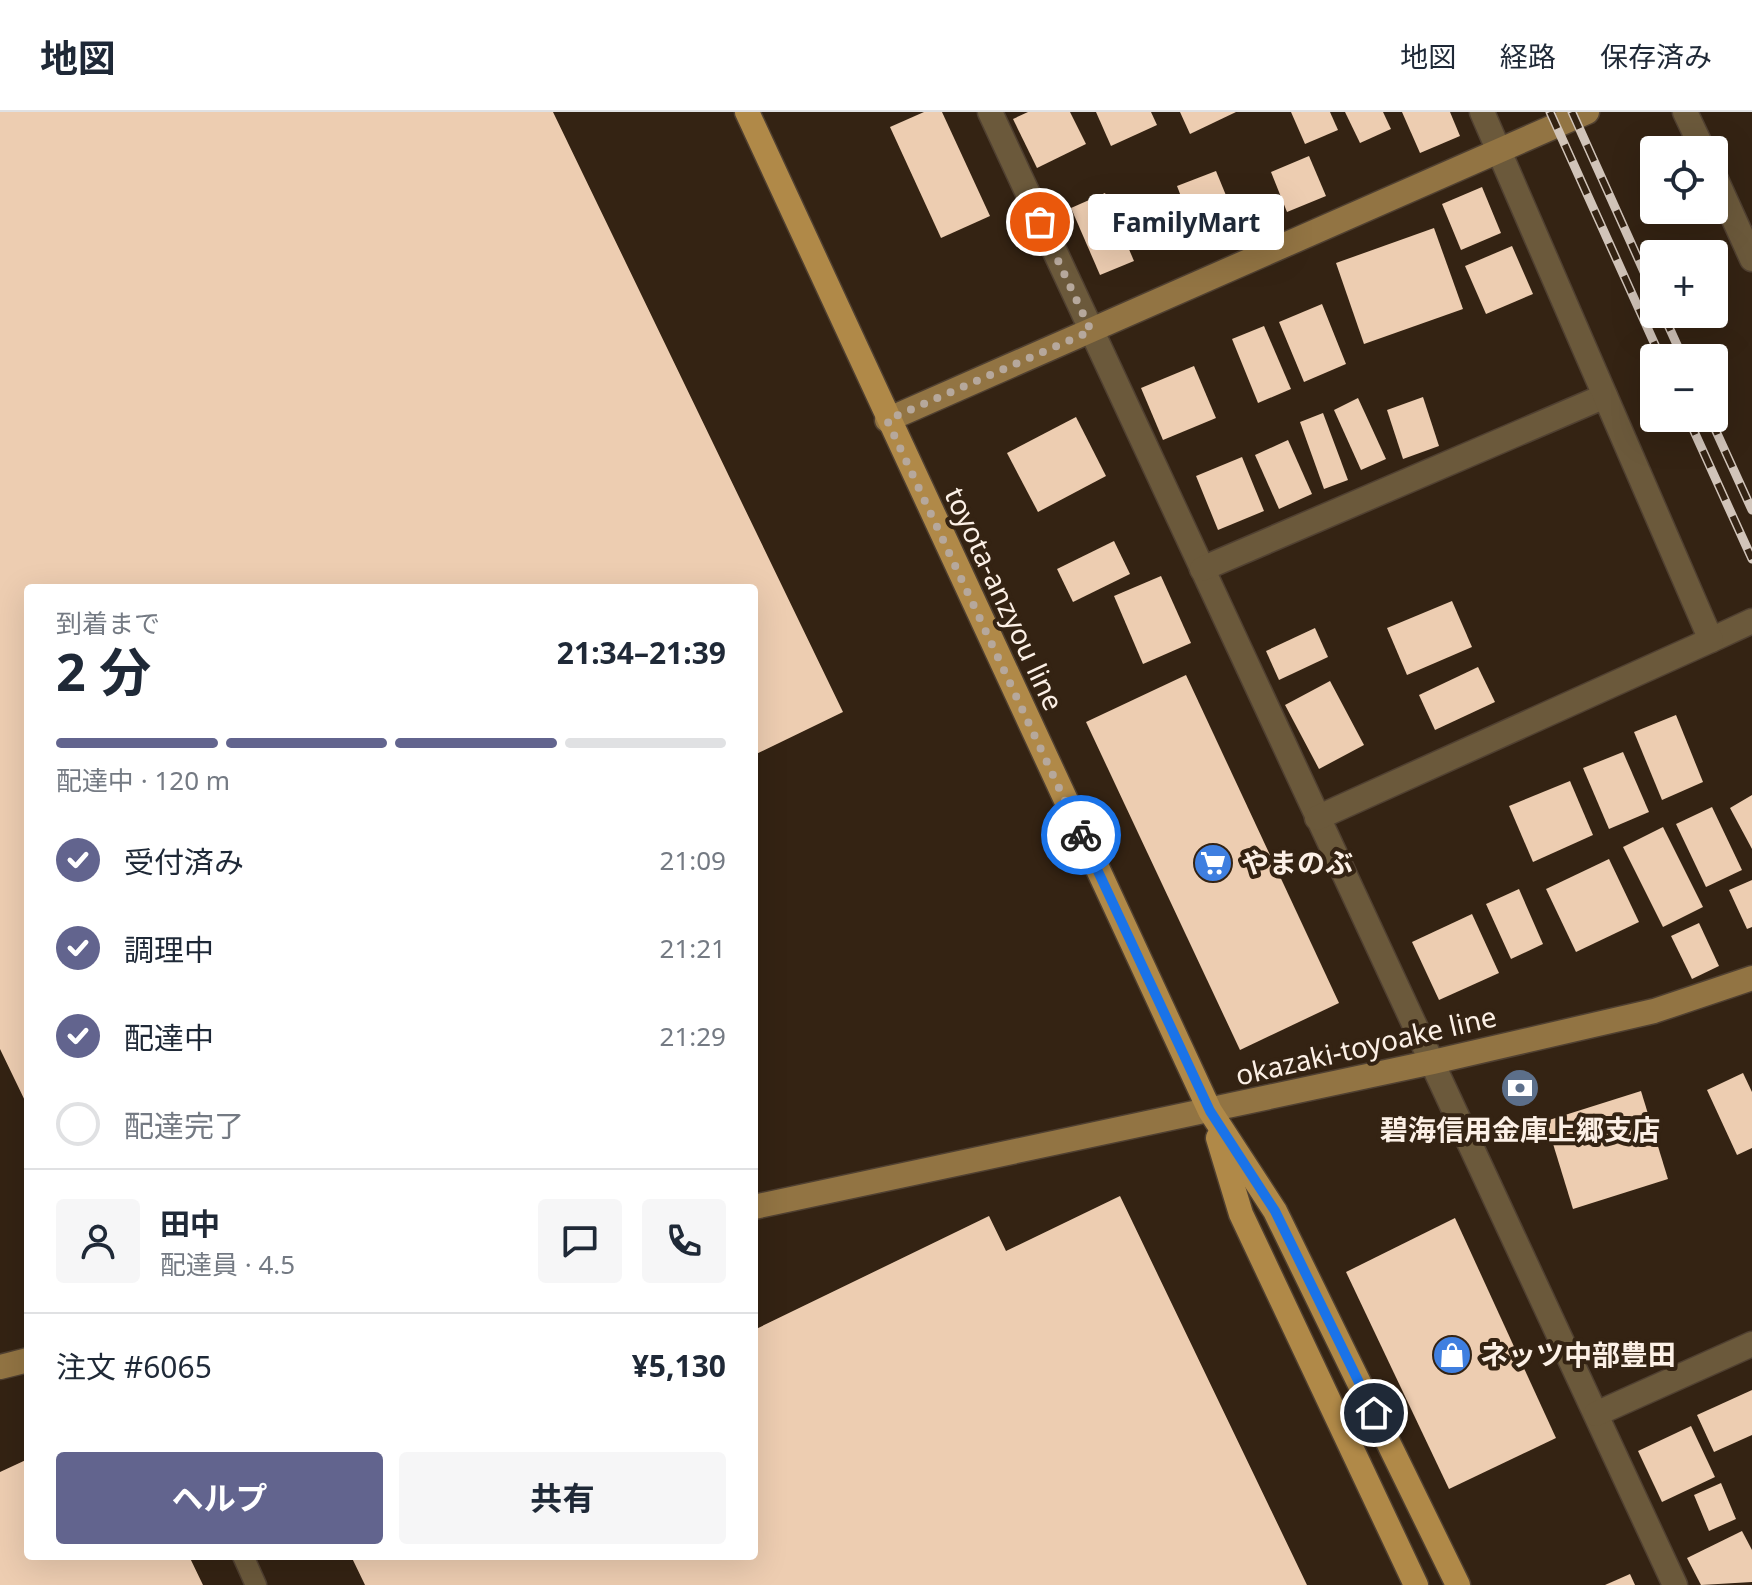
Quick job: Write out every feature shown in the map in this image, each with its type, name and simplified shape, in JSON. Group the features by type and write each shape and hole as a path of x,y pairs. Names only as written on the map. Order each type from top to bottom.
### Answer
{"main road":[{"name":"toyota-anzyou line","path":"747,112 887,420 1210,1111 1275,1211 1458,1585"},
{"path":"887,420 1587,112"},
{"name":"okazaki-toyoake line","path":"758,1206 1433,1062 1654,1011 1752,978"},
{"name":"toyota-anzyou line","path":"1210,1111 1241,1214 1416,1585"},
{"path":"0,1367 24,1361"}],"street":[{"path":"990,112 1675,1585"},
{"path":"1482,112 1711,640"},
{"path":"1685,112 1696,136"},
{"path":"1728,206 1752,259"},
{"path":"1202,569 1605,396"},
{"path":"1317,818 1752,621"},
{"path":"1596,1414 1752,1344"}],"lane":[{"path":"245,1560 256,1585"}],"building":[{"path":"0,112 553,112 843,712 758,753 758,584 24,584 24,1099 0,1049"},
{"path":"924,112 942,112 990,216 941,238 890,127"},
{"path":"1028,112 1070,112 1086,144 1037,168 1013,119"},
{"path":"1096,112 1151,112 1157,125 1111,146"},
{"path":"1180,112 1236,112 1190,134"},
{"path":"1291,112 1330,112 1338,130 1305,144"},
{"path":"1345,112 1383,112 1391,129 1360,143"},
{"path":"1402,112 1450,112 1460,136 1420,153"},
{"path":"1309,156 1326,196 1287,212 1271,172"},
{"path":"1216,171 1232,210 1192,225 1177,186"},
{"path":"1482,187 1501,233 1461,250 1442,204"},
{"path":"1105,193 1134,261 1100,275 1071,208"},
{"path":"1434,228 1463,309 1364,344 1336,263"},
{"path":"1512,246 1533,294 1486,314 1465,266"},
{"path":"1322,304 1346,364 1304,382 1279,322"},
{"path":"1264,326 1291,389 1258,403 1232,339"},
{"path":"1194,366 1216,418 1163,440 1141,388"},
{"path":"1423,397 1439,446 1403,459 1387,410"},
{"path":"1358,398 1386,459 1361,470 1334,410"},
{"path":"1323,413 1348,480 1324,489 1300,422"},
{"path":"1076,417 1106,476 1038,512 1007,453"},
{"path":"1288,440 1312,494 1279,509 1255,455"},
{"path":"1242,457 1264,511 1218,530 1196,476"},
{"path":"1114,541 1130,574 1073,602 1057,569"},
{"path":"1161,576 1191,643 1143,664 1114,596"},
{"path":"1452,601 1472,647 1407,675 1387,628"},
{"path":"1315,628 1328,657 1279,680 1266,651"},
{"path":"1478,667 1495,702 1435,730 1419,695"},
{"name":"やまのぶ","path":"1186,675 1339,1003 1240,1050 1086,722"},
{"path":"1330,681 1364,745 1319,769 1285,705"},
{"path":"1676,715 1703,782 1662,800 1634,732"},
{"path":"1623,752 1649,812 1609,829 1583,768"},
{"path":"1570,781 1593,835 1533,862 1509,806"},
{"path":"1752,795 1752,849 1730,808"},
{"path":"1712,807 1742,870 1706,887 1676,824"},
{"path":"1663,827 1703,907 1663,927 1623,847"},
{"path":"1609,859 1639,922 1576,952 1546,889"},
{"path":"1752,880 1752,927 1747,929 1729,890"},
{"path":"1519,889 1543,944 1511,959 1486,904"},
{"path":"1472,914 1499,973 1439,1000 1412,942"},
{"path":"1699,923 1719,966 1692,979 1671,936"},
{"path":"1743,1073 1752,1092 1752,1148 1737,1155 1707,1090"},
{"path":"1641,1091 1668,1179 1573,1209 1546,1121"},
{"path":"1120,1196 1307,1585 365,1585 353,1560 758,1560 758,1328 989,1216 1006,1251"},
{"name":"ネッツ中部豊田","path":"1455,1218 1556,1438 1449,1489 1346,1272"},
{"path":"1752,1390 1752,1435 1714,1452 1697,1415"},
{"path":"1691,1426 1715,1477 1662,1502 1638,1451"},
{"path":"24,1461 24,1560 191,1560 203,1585 0,1585 0,1472"},
{"path":"1721,1483 1736,1519 1709,1531 1694,1495"},
{"path":"1742,1531 1752,1550 1752,1582 1701,1585 1687,1558"},
{"path":"1630,1574 1635,1585 1605,1585"}],"railway":[{"path":"1550,112 1655,344"},
{"path":"1572,112 1640,263"},
{"path":"1669,328 1677,344"},
{"path":"1694,432 1752,559"},
{"path":"1716,432 1752,510"}],"way so far":[{"path":"1040,222 1091,331 887,420 1081,835"}],"place":[{"name":"FamilyMart","path":"1040,222"},
{"name":"やまのぶ","path":"1213,863"},
{"name":"碧海信用金庫上郷支店","path":"1520,1088"},
{"name":"ネッツ中部豊田","path":"1452,1355"}],"route":[{"path":"1081,835 1210,1111 1275,1211 1374,1413"}]}
